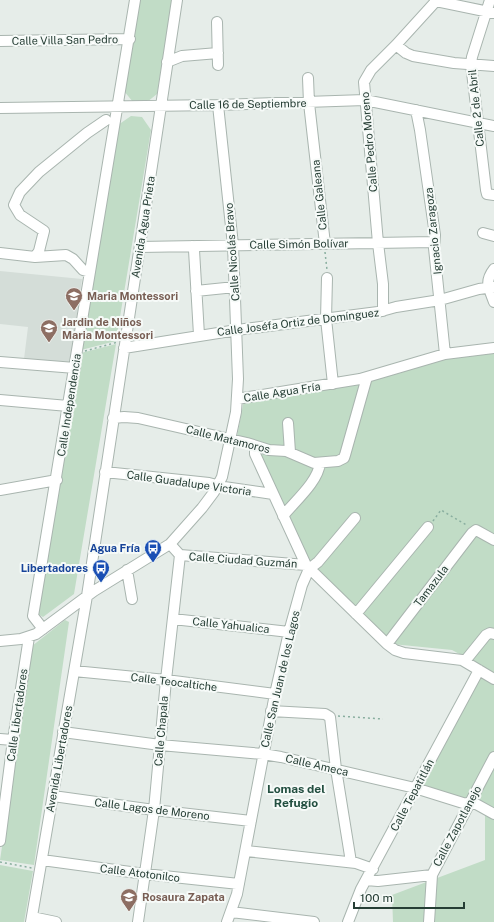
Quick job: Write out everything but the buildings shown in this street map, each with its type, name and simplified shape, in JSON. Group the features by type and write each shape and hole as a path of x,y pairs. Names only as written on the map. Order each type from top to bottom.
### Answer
{"street":[{"name":"Calle Independencia","path":"47,626 33,616 57,480 117,107 136,0"},
{"name":"Avenida Agua Prieta","path":"86,596 177,0"},
{"path":"436,0 490,12"},
{"name":"Calle Pedro Moreno","path":"383,311 383,284 364,84 367,75 436,0"},
{"name":"Calle 2 de Abril","path":"490,0 490,12 472,57 471,64 486,190 491,194"},
{"path":"217,22 218,65"},
{"name":"Calle Villa San Pedro","path":"0,41 130,39"},
{"path":"396,45 410,55 444,62 494,66"},
{"path":"168,62 182,56 218,54"},
{"name":"Calle Galeana","path":"308,78 309,103 325,244"},
{"name":"Calle 16 de Septiembre","path":"0,108 218,105 365,100 494,126"},
{"name":"Calle Nicolás Bravo","path":"218,105 236,287 238,399"},
{"name":"Ignacio Zaragoza","path":"416,110 435,235 434,248 445,354"},
{"path":"36,257 44,231 20,215 14,204 20,192 37,175 87,133 106,120"},
{"path":"483,233 494,236"},
{"name":"Calle Simón Bolívar","path":"140,247 434,242"},
{"path":"192,246 194,250 199,335"},
{"path":"0,254 36,257 66,255 73,259 83,270 90,272"},
{"path":"494,269 489,276 494,302"},
{"path":"327,278 326,319 333,384"},
{"path":"196,291 236,287"},
{"name":"Calle Joséfa Ortiz de Domínguez","path":"125,344 383,311 396,307 440,300 491,287"},
{"name":"Calle Agua Fría","path":"0,640 14,640 29,637 47,626 86,596 170,544 202,508 218,485 224,470 231,440 238,399 333,384 367,377 445,354 494,348"},
{"path":"0,362 75,368"},
{"name":"Calle Matamoros","path":"113,418 138,418 273,451 290,452 310,462 335,462 341,460 345,454 367,377"},
{"path":"0,400 68,406"},
{"path":"288,423 290,452"},
{"path":"255,446 256,454 273,494 308,567 318,562 355,518"},
{"path":"283,516 315,478 319,471 320,463"},
{"name":"Calle Guadalupe Victoria","path":"105,472 209,483 273,494"},
{"path":"0,490 57,480"},
{"path":"356,614 428,527"},
{"path":"476,530 494,540"},
{"name":"Tamazula","path":"387,644 469,536 476,530"},
{"path":"170,544 180,555"},
{"name":"Calle Ciudad Guzmán","path":"180,555 308,567 387,644 399,652 465,661 494,679"},
{"name":"Calle Chapala","path":"138,922 154,810 166,680 180,555"},
{"name":"Calle San Juan de los Lagos","path":"227,922 239,884 246,851 271,710 289,632 308,567"},
{"path":"127,570 132,599"},
{"name":"Avenida Libertadores","path":"32,919 86,596"},
{"name":"Calle Yahualica","path":"173,619 289,632"},
{"path":"465,661 486,635 492,633"},
{"name":"Calle Libertadores","path":"0,841 2,803 29,637"},
{"name":"Calle Tepatitlán","path":"348,922 356,899 479,670"},
{"name":"Calle Teocaltiche","path":"74,671 166,680 275,694"},
{"path":"271,710 328,715 330,719 336,770 351,862"},
{"name":"Calle Ameca","path":"63,732 160,745 282,757 415,788 463,803 482,806 494,814"},
{"path":"0,739 13,740"},
{"name":"Calle Zapotlanejo","path":"429,922 432,875 494,758"},
{"name":"Calle Lagos de Moreno","path":"52,796 251,821"},
{"path":"246,851 351,862 362,864 372,869"},
{"name":"Calle Atotonilco","path":"41,865 239,884"},
{"path":"366,880 378,881 432,875"},
{"path":"231,912 314,922"},
{"path":"32,919 56,922"}],"path":[{"name":"Calle Galeana","path":"325,244 327,278"},
{"path":"77,353 125,344"},
{"path":"428,527 441,510 476,530"},
{"path":"328,715 383,719"},
{"path":"0,862 41,865"}],"shaded area":[{"path":"0,271 82,279 70,362 24,359 28,327 0,324"}],"green space":[{"path":"138,0 172,0 157,94 147,102 133,102 124,91"},
{"path":"131,116 142,117 151,130 116,341 81,350 118,125"},
{"path":"116,344 74,594 43,617 38,614 81,353"},
{"path":"494,347 494,922 393,922 392,895 485,860 485,814 418,786 480,665 452,650 392,644 306,564 252,450 236,442 244,400"},
{"path":"65,620 69,622 34,865 0,860 32,646"},
{"path":"0,865 33,871 24,922 0,922"}],"place":[{"name":"Maria Montessori","path":"74,311"},
{"name":"Jardin de Niños Maria Montessori","path":"49,343"},
{"name":"Agua Fría","path":"153,563"},
{"name":"Libertadores","path":"101,583"},
{"name":"Rosaura Zapata","path":"129,912"}],"district":[{"name":"Lomas del Refugio","path":"296,796"}]}
